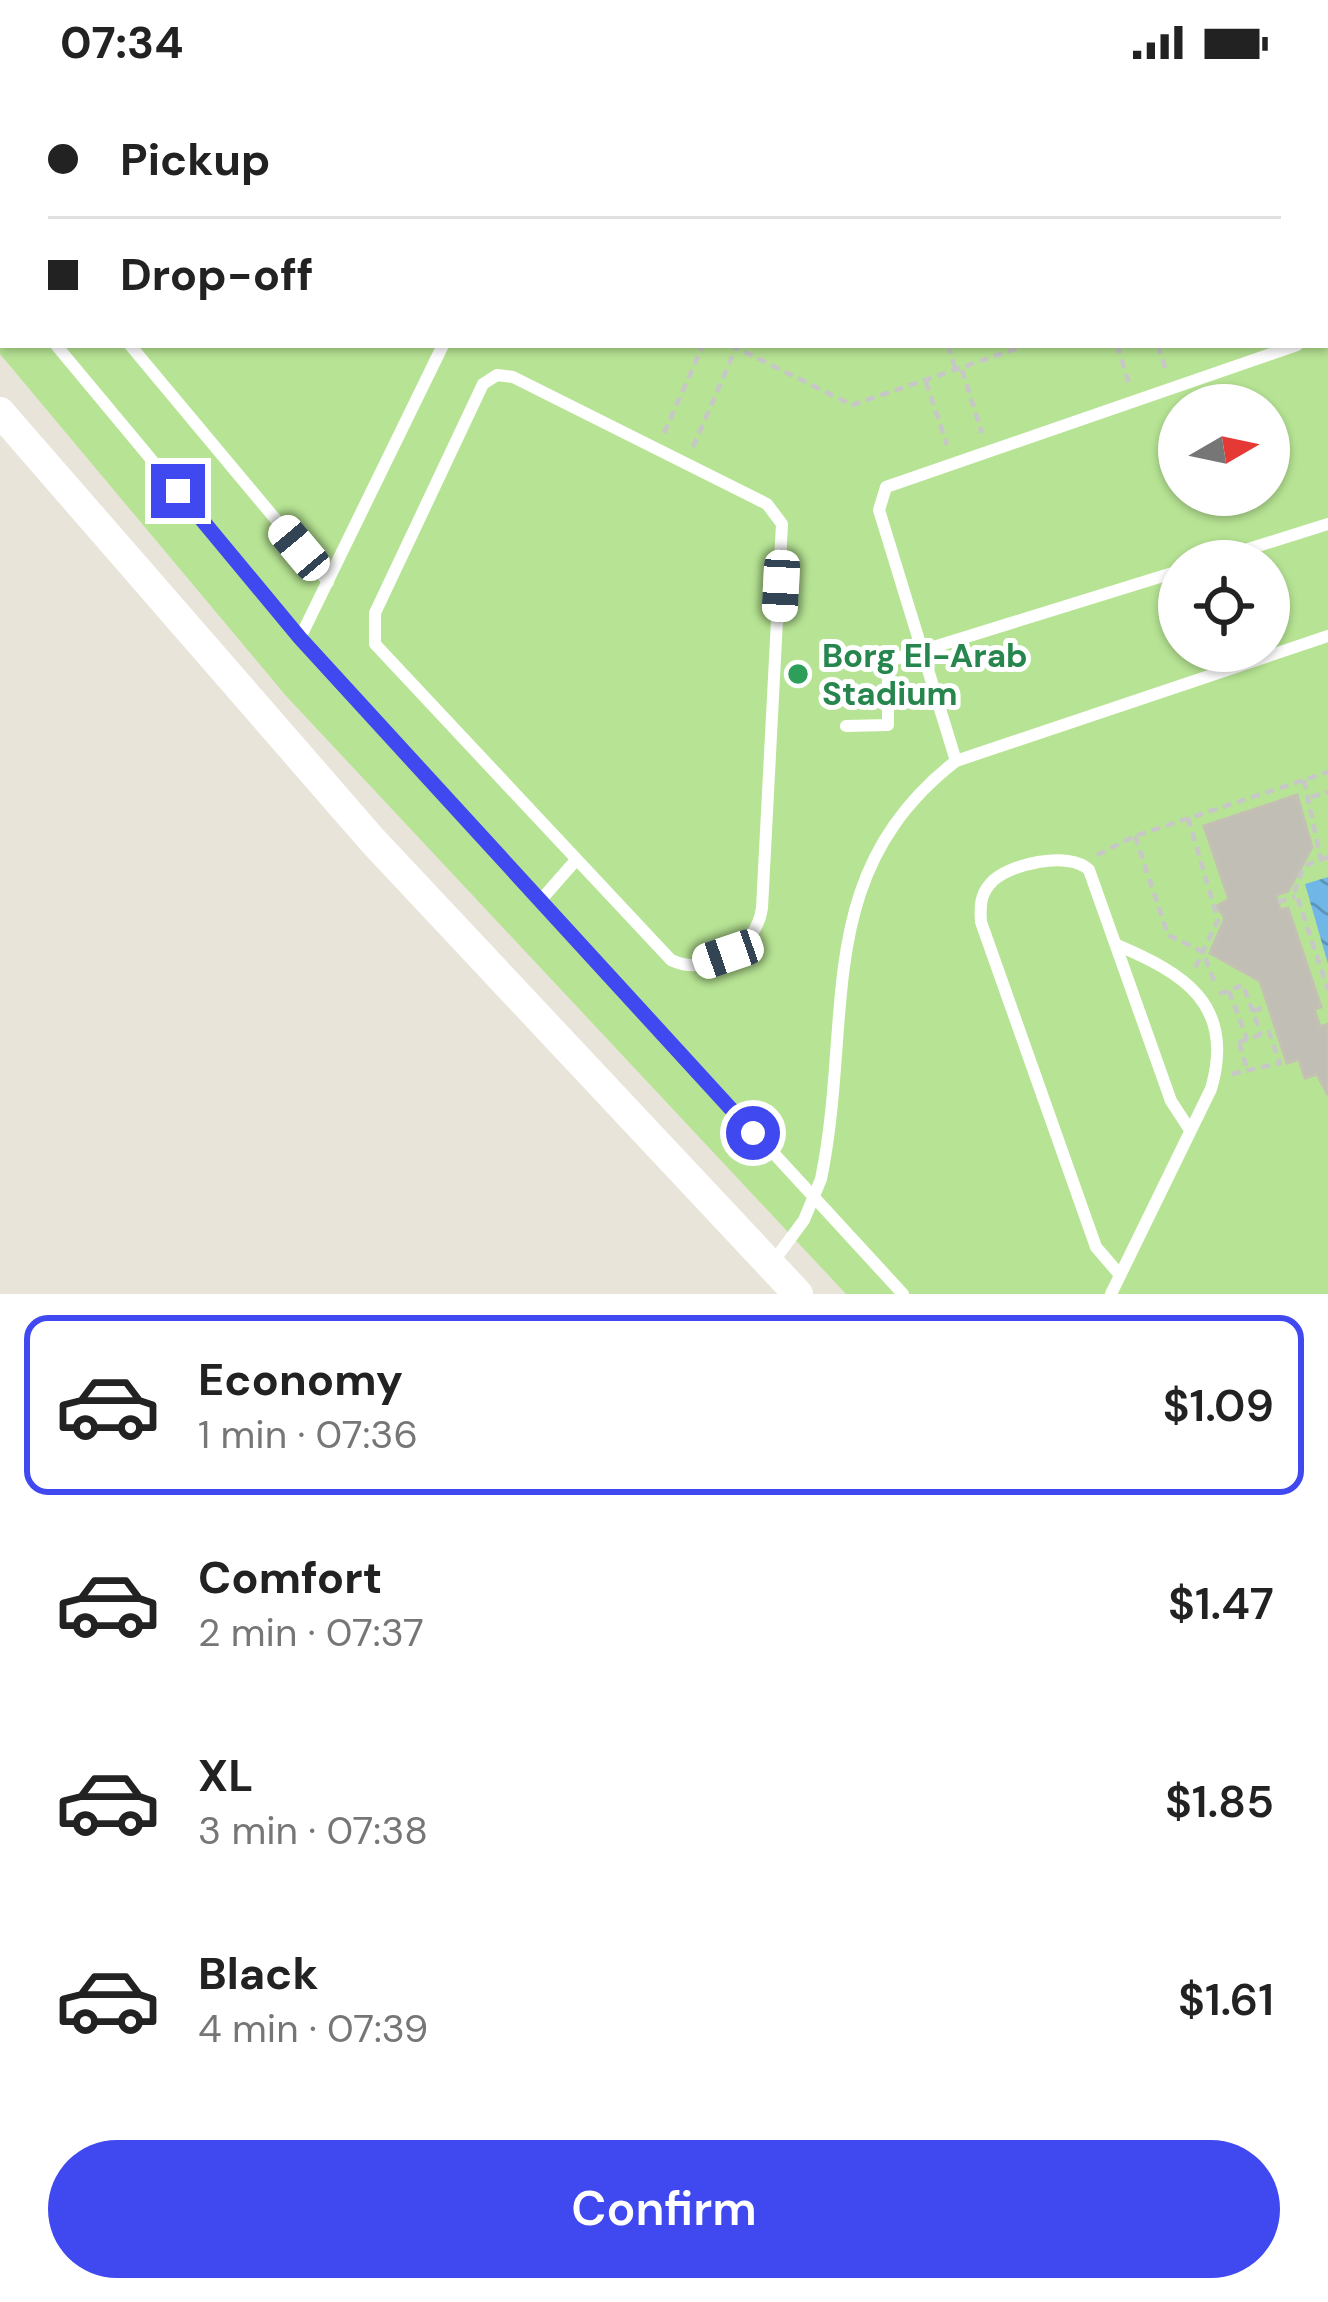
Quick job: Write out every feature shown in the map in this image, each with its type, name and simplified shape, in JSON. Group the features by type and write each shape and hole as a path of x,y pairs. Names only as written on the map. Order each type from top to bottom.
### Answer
{"street":[{"path":"0,412 373,841 798,1294"}],"lane":[{"path":"58,348 300,638 903,1294"},
{"path":"133,348 328,582"},
{"path":"300,638 442,348"},
{"path":"1184,384 1288,348"},
{"path":"513,377 657,449 767,504 784,532 757,931 738,950 701,964 681,964 664,953 382,652 371,623 489,379 513,377"},
{"path":"956,761 879,502 892,482 1158,392"},
{"path":"1277,540 1328,524"},
{"path":"846,727 888,724 889,665 1158,578"},
{"path":"771,1263 814,1199 825,1159 854,903 863,873 892,820 956,761 1328,636"},
{"path":"1120,1275 1096,1247 980,913 994,878 1060,857 1084,863 1171,1102 1190,1130"},
{"path":"540,901 576,860"},
{"path":"1111,1294 1214,1076 1216,1049 1202,1001 1189,982 1170,968 1117,945"}],"path":[{"path":"657,449 702,348"},
{"path":"685,464 733,348"},
{"path":"738,348 852,405 1019,348"},
{"path":"949,348 988,450"},
{"path":"1118,348 1134,400"},
{"path":"1159,348 1171,384"},
{"path":"926,380 953,462"},
{"path":"1084,863 1135,836 1328,772"},
{"path":"1304,780 1324,859 1304,866 1297,896 1328,990"},
{"path":"1310,798 1328,791"},
{"path":"1188,818 1218,920 1189,982"},
{"path":"1135,836 1168,935 1203,952 1219,994"},
{"path":"1278,902 1297,896"},
{"path":"1202,1001 1244,985 1261,1034"},
{"path":"1229,991 1247,1039"},
{"path":"1253,1011 1268,1006"},
{"path":"1214,1076 1280,1063 1269,1032 1216,1049"},
{"path":"1238,1042 1247,1072"}],"green space":[{"name":"Borg El-Arab Stadium","path":"0,348 1328,348 1328,1294 846,1294 287,697 0,354"}],"water":[{"path":"1328,877 1328,964 1305,884"}],"building":[{"path":"1297,795 1312,847 1288,891 1276,895 1280,910 1288,908 1321,1007 1314,1009 1320,1027 1328,1024 1328,1095 1317,1074 1305,1078 1299,1059 1287,1063 1260,981 1210,953 1225,918 1217,906 1229,899 1204,826"}],"place":[{"name":"Borg El-Arab Stadium","path":"798,674"}],"route":[{"path":"178,491 300,638 753,1133"}]}
